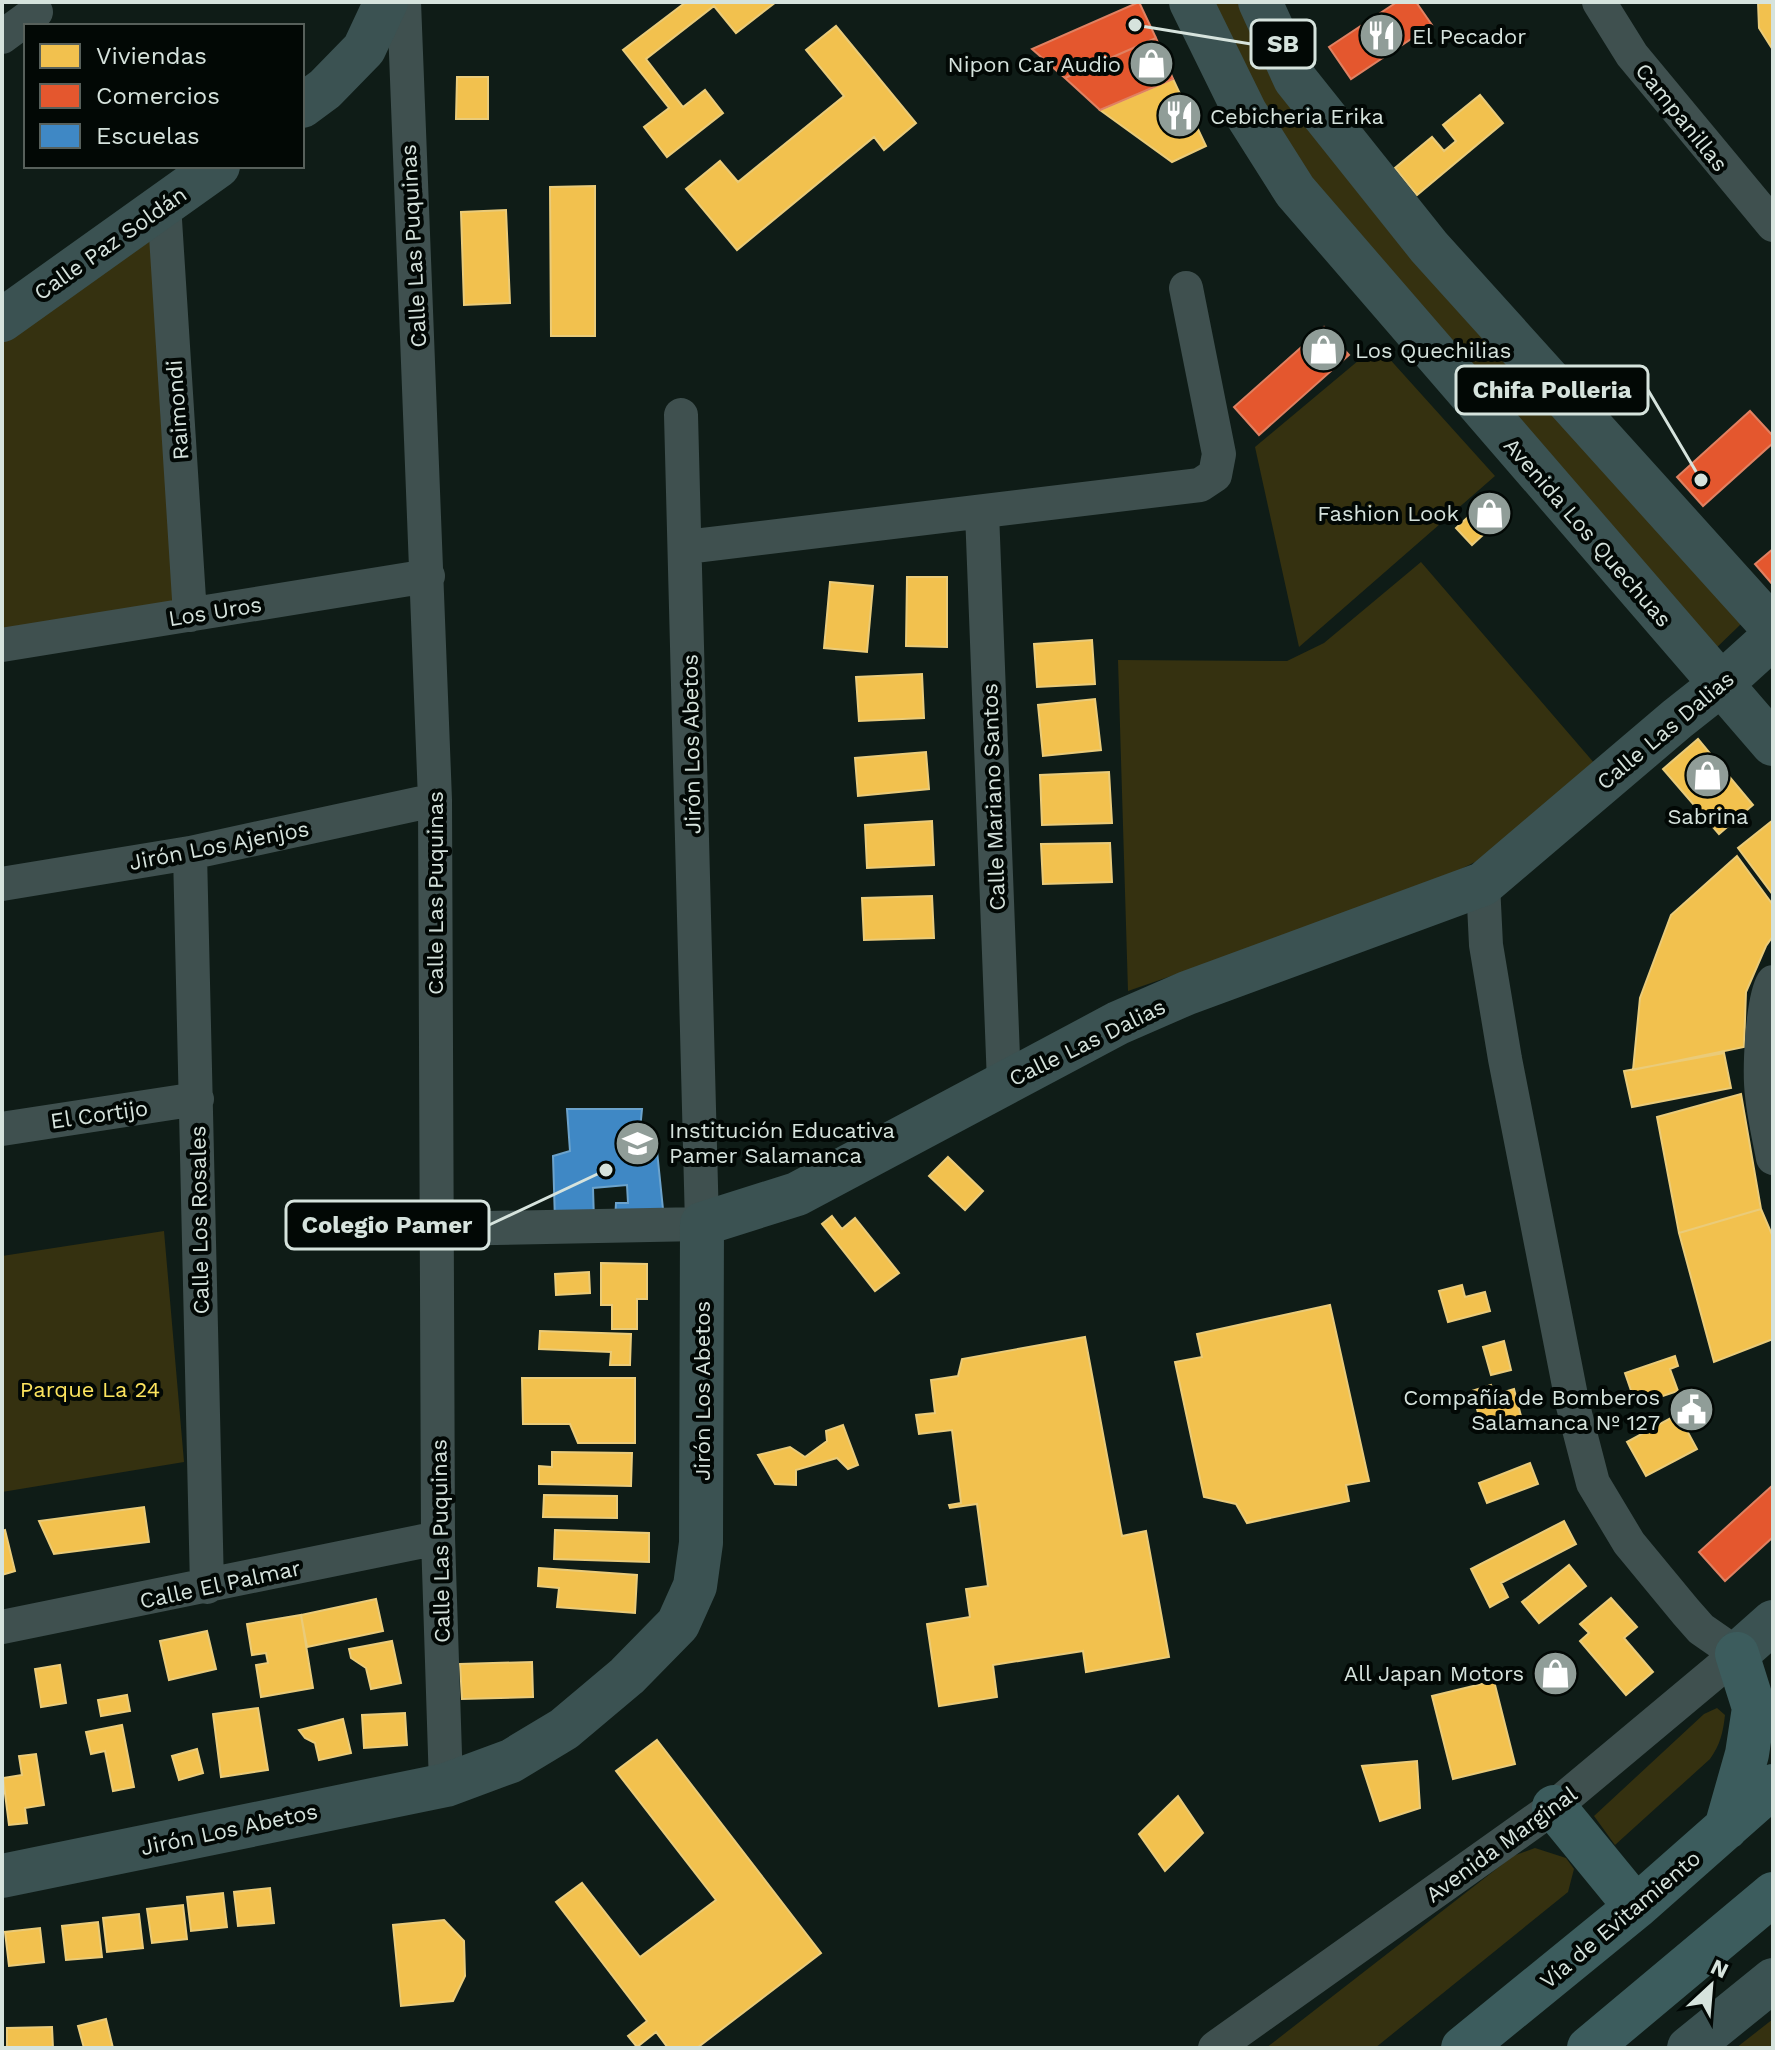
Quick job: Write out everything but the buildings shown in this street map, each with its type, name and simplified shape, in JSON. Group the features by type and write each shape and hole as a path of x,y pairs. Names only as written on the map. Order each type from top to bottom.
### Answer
{"highway":[{"path":"1726,1828 1747,1754 1754,1708 1737,1654"},
{"name":"Vía de Evitamiento","path":"1463,2048 1636,1907 1773,1786"},
{"path":"1554,1807 1636,1907"},
{"path":"1589,2048 1773,1894"}],"street":[{"path":"304,105 325,89 364,49 386,2"},
{"name":"Calle Las Puquinas","path":"404,2 435,800 438,1538 446,1785"},
{"name":"Avenida Los Quechuas","path":"1191,2 1245,112 1295,191 1773,744"},
{"path":"1260,2 1295,79 1429,247 1773,628"},
{"name":"Campanillas","path":"1599,2 1632,55 1768,210"},
{"path":"2,37 36,12"},
{"name":"Calle Paz Soldán","path":"2,320 215,168"},
{"name":"Raimondi","path":"164,204 190,615"},
{"path":"686,547 1200,485 1215,475 1219,454 1186,288"},
{"name":"Jirón Los Abetos","path":"2,1876 446,1785 511,1761 564,1729 627,1676 678,1624 695,1586 701,1543 702,1224 681,415"},
{"name":"Calle Mariano Santos","path":"982,512 1004,1083"},
{"name":"Los Uros","path":"2,645 428,576"},
{"name":"Calle Las Dalias","path":"702,1224 797,1194 1118,1023 1187,993 1483,884 1773,637"},
{"name":"Jirón Los Ajenjos","path":"2,884 190,853 435,800"},
{"name":"Calle Los Rosales","path":"190,853 207,1587"},
{"path":"1483,884 1486,945 1502,1046 1573,1406 1593,1483 1629,1543 1678,1603 1701,1629 1737,1654"},
{"path":"1773,982 1769,988 1764,1023 1761,1093 1773,1158"},
{"name":"El Cortijo","path":"2,1129 197,1099"},
{"path":"437,1229 702,1224"},
{"name":"Calle El Palmar","path":"2,1627 438,1538"},
{"name":"Avenida Marginal","path":"1215,2048 1554,1807 1773,1622"},
{"path":"1689,2048 1773,1980"}],"green space":[{"path":"1210,2 1243,2 1741,624 1712,652 1305,181"},
{"path":"153,225 176,601 2,629 2,334"},
{"path":"1377,345 1495,476 1299,647 1255,447"},
{"path":"1421,562 1595,764 1485,857 1445,877 1401,896 1128,991 1118,660 1287,661 1324,643"},
{"name":"Parque La 24","path":"164,1231 184,1462 2,1492 2,1256"},
{"path":"1717,1708 1725,1715 1719,1744 1710,1759 1615,1845 1594,1816 1704,1714"},
{"path":"1535,1848 1566,1858 1574,1869 1568,1892 1375,2048 1266,2048 1513,1856"},
{"path":"1773,2019 1773,2048 1736,2048"}],"place":[{"name":"SB","path":"1135,25"},
{"name":"El Pecador","path":"1381,36"},
{"name":"Nipon Car Audio","path":"1152,64"},
{"name":"Cebicheria Erika","path":"1179,116"},
{"name":"Los Quechilias","path":"1324,350"},
{"name":"Chifa Polleria","path":"1701,480"},
{"name":"Fashion Look","path":"1490,513"},
{"name":"Sabrina","path":"1708,775"},
{"name":"Institución Educativa Pamer Salamanca","path":"638,1143"},
{"name":"Colegio Pamer","path":"606,1170"},
{"name":"Compañía de Bomberos Salamanca Nº 127","path":"1691,1410"},
{"name":"All Japan Motors","path":"1555,1673"}]}
